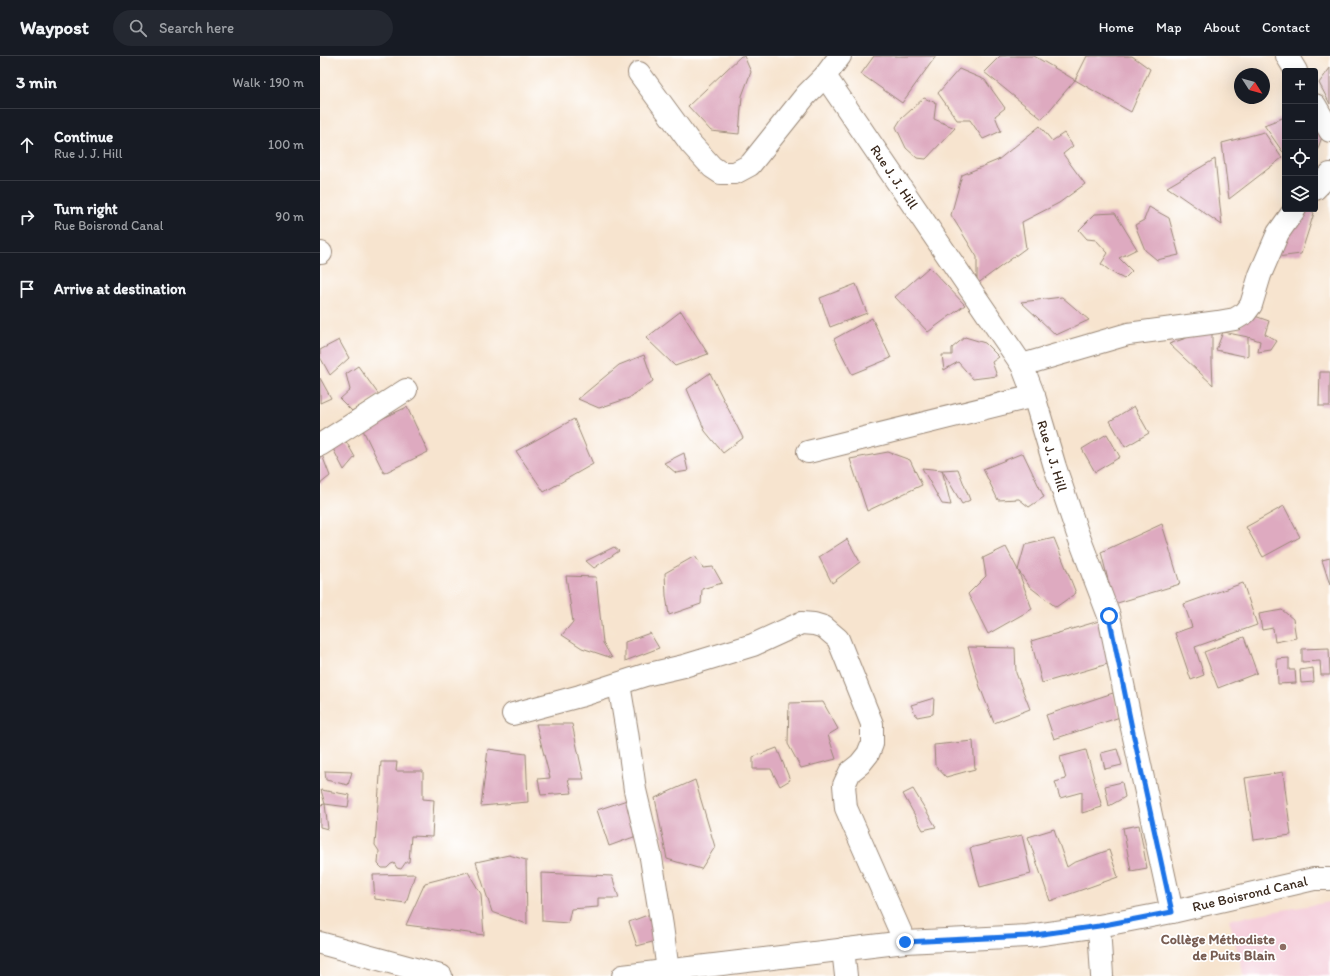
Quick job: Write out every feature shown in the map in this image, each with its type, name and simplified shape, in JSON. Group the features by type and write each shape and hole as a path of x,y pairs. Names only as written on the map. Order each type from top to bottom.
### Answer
{"street":[{"path":"639,73 691,144 712,167 721,173 735,173 750,165 840,56"},
{"path":"1287,56 1294,68"},
{"name":"Rue J. J. Hill","path":"824,76 1022,365 1034,396 1055,467 1077,532 1109,616 1172,912"},
{"path":"1318,110 1330,131"},
{"path":"1318,186 1330,174"},
{"path":"1022,365 1128,334 1218,322 1234,319 1245,313 1251,304 1260,274 1278,233 1293,212"},
{"path":"320,445 406,390"},
{"path":"808,452 1034,396"},
{"path":"513,714 753,645 801,623 814,624 824,627 838,639 872,724 872,744 868,754 860,764 850,772 844,785 846,808 905,942"},
{"path":"619,684 635,790 650,858 668,971"},
{"name":"Rue Boisrond Canal","path":"623,976 905,942 1028,936 1099,926 1172,912 1314,879 1330,879"},
{"path":"1099,926 1102,976"},
{"path":"320,943 420,974 441,976"},
{"path":"843,949 846,976"}],"shaded area":[{"name":"Collège Méthodiste de Puits Blain","path":"1330,902 1330,976 1244,976 1229,919"}],"building":[{"path":"741,56 744,56 751,72 742,96 739,134 711,131 688,106"},
{"path":"874,56 936,56 902,103 861,74"},
{"path":"1000,56 1034,56 1075,80 1042,119 984,72"},
{"path":"1087,56 1132,56 1150,69 1131,112 1075,80"},
{"path":"1330,68 1330,104 1319,83"},
{"path":"959,69 985,80 1005,108 995,116 1001,131 983,139 970,120 957,120 938,93"},
{"path":"924,98 936,103 934,119 955,128 926,159 917,158 906,148 896,127 901,119"},
{"path":"1282,118 1282,151 1264,125"},
{"path":"1318,125 1325,128 1318,148"},
{"path":"1040,126 1052,141 1064,133 1073,146 1063,154 1085,184 1059,203 1022,222 1026,248 977,284 977,257 951,215 962,175 998,160"},
{"path":"1264,132 1282,158 1229,199 1222,143"},
{"path":"1215,159 1222,225 1167,187"},
{"path":"1149,207 1169,218 1179,255 1157,260 1145,250 1135,225 1144,220"},
{"path":"1297,212 1314,213 1301,254 1269,258"},
{"path":"1115,213 1137,249 1119,258 1132,271 1124,279 1101,264 1108,253 1096,240 1087,239 1079,230 1095,214"},
{"path":"929,267 965,305 928,332 895,297"},
{"path":"856,284 867,313 830,327 820,298"},
{"path":"1062,297 1089,320 1056,335 1021,302"},
{"path":"681,311 708,354 675,366 646,338"},
{"path":"1249,314 1269,321 1265,334 1277,341 1271,350 1258,352 1260,341 1248,337 1239,328"},
{"path":"872,318 891,358 852,374 834,339"},
{"path":"1212,329 1212,363 1213,385 1169,344"},
{"path":"1223,332 1248,337 1248,357 1216,350"},
{"path":"965,337 985,343 999,357 992,362 997,376 973,379 958,362 944,370 942,355 952,355 952,348"},
{"path":"339,340 349,358 330,375 320,357 320,350"},
{"path":"644,355 653,381 629,398 599,408 578,399 619,365"},
{"path":"358,366 379,395 352,411 340,399 350,390 346,374"},
{"path":"1320,372 1330,372 1330,406 1319,406"},
{"path":"710,373 743,438 723,453 705,431 687,389"},
{"path":"320,378 331,398 320,403"},
{"path":"1134,406 1149,433 1125,447 1110,421"},
{"path":"407,407 428,452 384,473 362,428"},
{"path":"574,419 593,464 544,492 516,451"},
{"path":"1107,434 1120,457 1095,472 1082,449"},
{"path":"344,438 355,457 344,470 330,443"},
{"path":"888,452 910,460 922,485 867,511 850,459"},
{"path":"684,453 688,471 676,473 664,463"},
{"path":"1023,453 1044,497 1029,507 1019,499 998,500 983,469"},
{"path":"322,455 330,476 320,484 320,456"},
{"path":"922,468 942,470 951,505 942,504"},
{"path":"958,469 970,500 962,504 942,470"},
{"path":"1284,506 1300,537 1263,557 1246,527"},
{"path":"1162,524 1180,584 1114,604 1101,552"},
{"path":"1054,538 1076,593 1056,607 1030,587 1018,570 1025,545"},
{"path":"847,539 860,562 832,583 819,557"},
{"path":"614,547 619,551 594,568 586,561"},
{"path":"1006,547 1018,570 1032,609 988,634 968,594 986,576 983,558"},
{"path":"695,556 703,568 713,567 722,583 702,589 701,604 669,615 665,573"},
{"path":"1330,558 1330,585 1322,560"},
{"path":"566,576 596,577 603,643 612,658 582,648 562,635 573,622"},
{"path":"1243,583 1257,625 1195,647 1204,675 1191,680 1175,633 1192,627 1184,604"},
{"path":"1282,610 1293,619 1296,638 1275,642 1273,628 1262,630 1259,614"},
{"path":"1106,619 1118,661 1042,683 1031,641"},
{"path":"650,633 659,648 625,661 625,642"},
{"path":"1244,637 1257,673 1218,688 1204,652"},
{"path":"968,647 1015,648 1016,673 1030,709 994,723 980,687"},
{"path":"1329,648 1330,675 1321,675 1320,661 1302,662 1302,649"},
{"path":"1289,658 1289,670 1295,670 1296,683 1278,684 1277,659"},
{"path":"1313,668 1314,682 1301,683 1300,670"},
{"path":"1113,693 1120,717 1054,739 1046,715"},
{"path":"934,698 933,714 917,717 911,705"},
{"path":"823,702 838,729 828,735 836,759 801,768 788,744 789,703"},
{"path":"536,724 572,724 584,779 568,779 572,793 541,795 538,779 550,778"},
{"path":"973,741 975,769 946,777 935,765 934,745"},
{"path":"777,748 790,780 780,786 771,769 753,769 753,757"},
{"path":"488,749 526,754 528,802 481,806"},
{"path":"1117,749 1122,765 1105,769 1101,753"},
{"path":"1086,750 1102,807 1082,813 1082,792 1060,798 1055,782 1066,779 1060,757"},
{"path":"381,762 397,762 396,771 423,771 423,799 434,800 432,837 411,836 409,862 406,862 401,869 397,868 394,863 387,868 382,868 378,864 379,851 375,845"},
{"path":"325,771 352,772 348,785 326,780"},
{"path":"1283,772 1291,835 1254,840 1245,778"},
{"path":"695,780 715,847 701,869 667,859 655,798"},
{"path":"1122,782 1125,797 1109,806 1105,786"},
{"path":"913,789 936,827 923,830 903,794"},
{"path":"321,790 350,795 348,807 325,804"},
{"path":"630,799 642,834 609,846 597,810"},
{"path":"325,804 328,829 320,827 320,805"},
{"path":"1139,825 1147,868 1131,871 1123,828"},
{"path":"1054,829 1067,867 1073,863 1109,850 1118,877 1050,901 1028,837"},
{"path":"1022,835 1031,874 980,887 970,848"},
{"path":"509,855 526,860 527,924 492,912 476,862"},
{"path":"468,872 481,894 484,935 406,925 425,883"},
{"path":"541,873 612,876 619,898 598,898 598,907 571,909 568,923 542,921"},
{"path":"415,874 406,903 375,899 373,875"},
{"path":"653,913 656,941 637,946 629,922"}],"place":[{"name":"Collège Méthodiste de Puits Blain","path":"1283,947"}],"route":[{"path":"905,942 1028,936 1099,926 1172,912 1109,616"}]}
